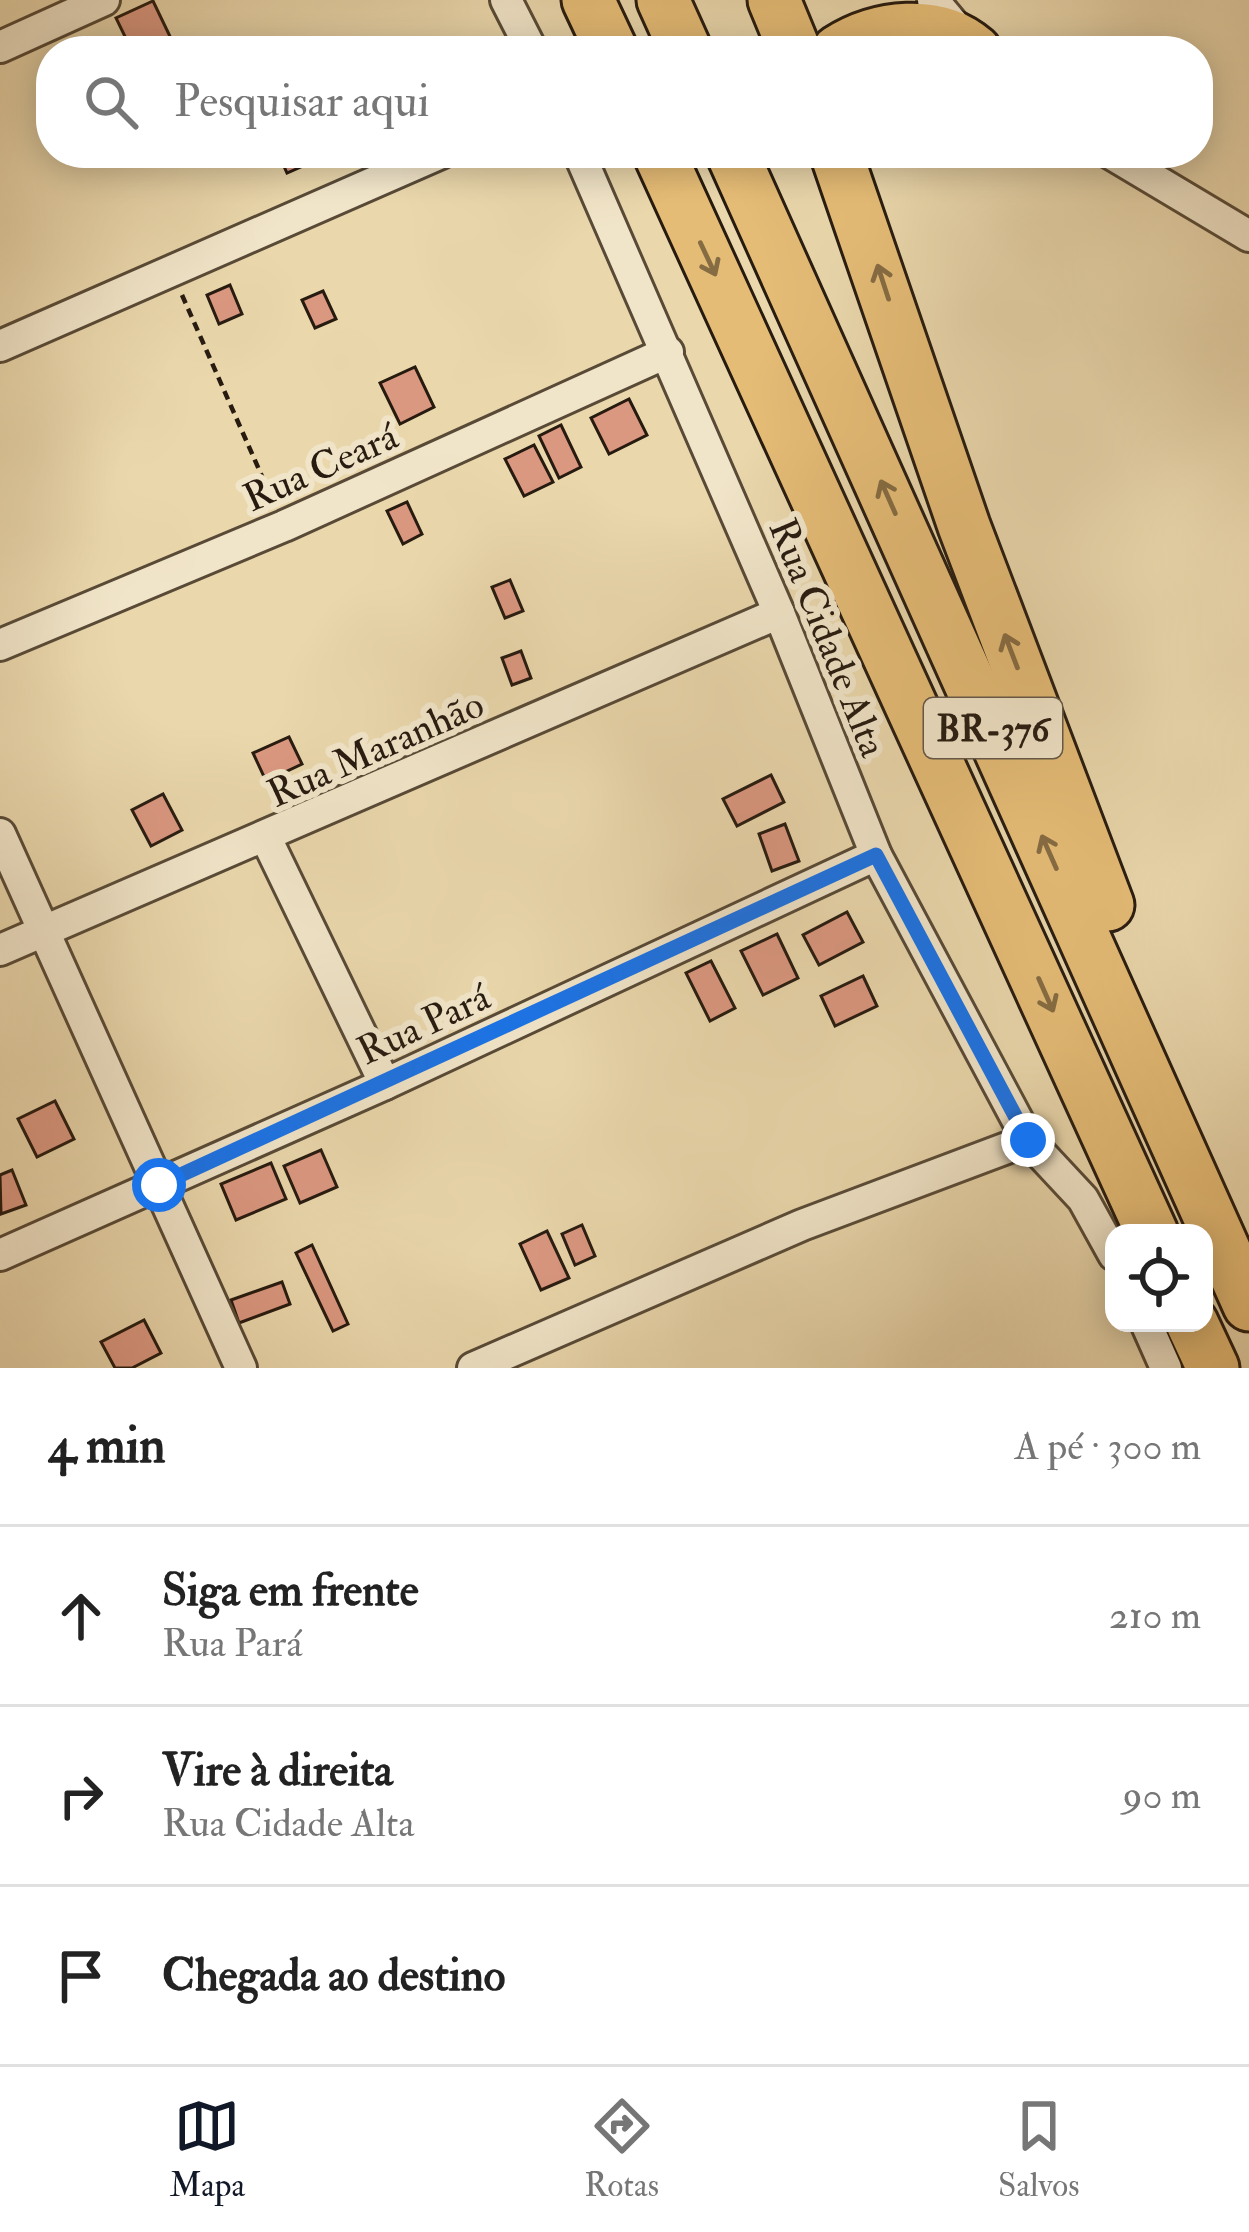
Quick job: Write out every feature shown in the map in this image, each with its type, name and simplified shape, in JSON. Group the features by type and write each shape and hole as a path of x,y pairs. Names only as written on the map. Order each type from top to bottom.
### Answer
{"highway":[{"path":"589,0 605,36"},
{"path":"663,0 679,36"},
{"path":"774,0 789,36"},
{"path":"870,36 915,29 947,36"},
{"name":"BR-376","path":"666,168 1147,1224"},
{"name":"BR-376","path":"739,168 1242,1289"},
{"path":"841,168 964,526 1225,1216 1242,1289"},
{"path":"1196,1332 1213,1368"}],"street":[{"path":"0,46 104,0"},
{"path":"506,0 524,36"},
{"path":"933,0 963,36"},
{"path":"0,346 408,168"},
{"name":"Rua Cidade Alta","path":"586,168 779,613 876,855 1028,1140 1083,1198 1105,1238"},
{"path":"1136,168 1249,236"},
{"name":"Rua Ceará","path":"0,645 284,526 668,352"},
{"name":"Rua Maranhão","path":"0,950 779,613"},
{"path":"0,834 241,1368"},
{"path":"266,838 385,1084"},
{"name":"Rua Pará","path":"0,1255 385,1084 876,855"},
{"path":"472,1368 802,1225 1028,1140"},
{"path":"1150,1332 1166,1368"}],"path":[{"path":"172,274 284,526"}],"building":[{"path":"153,1 170,36 125,36 116,18"},
{"path":"230,285 242,314 219,324 207,295"},
{"path":"323,291 336,319 315,328 302,300"},
{"path":"415,367 434,407 400,424 380,383"},
{"path":"629,399 647,435 609,454 591,418"},
{"path":"561,425 581,467 559,478 539,436"},
{"path":"534,445 553,482 524,496 505,459"},
{"path":"407,502 422,534 403,544 387,511"},
{"path":"510,580 523,611 505,618 492,587"},
{"path":"521,651 531,678 512,685 502,658"},
{"path":"289,737 302,764 266,781 253,753"},
{"path":"771,775 784,802 737,826 723,799"},
{"path":"163,794 182,830 151,846 132,810"},
{"path":"785,824 799,861 772,871 759,834"},
{"path":"847,912 863,942 819,965 803,935"},
{"path":"777,934 798,978 763,995 741,951"},
{"path":"711,961 735,1008 710,1021 686,973"},
{"path":"863,976 877,1006 835,1026 821,996"},
{"path":"55,1101 74,1139 37,1157 18,1119"},
{"path":"321,1150 337,1187 300,1203 284,1166"},
{"path":"271,1163 286,1199 236,1220 221,1184"},
{"path":"12,1170 26,1205 1,1214 0,1175"},
{"path":"582,1225 595,1256 575,1265 562,1234"},
{"path":"547,1231 569,1278 541,1290 520,1244"},
{"path":"312,1245 348,1324 333,1331 296,1253"},
{"path":"282,1282 290,1304 239,1323 231,1300"},
{"path":"144,1320 161,1353 132,1368 115,1368 101,1342"}],"route":[{"path":"159,1185 876,855 1028,1140"}]}
